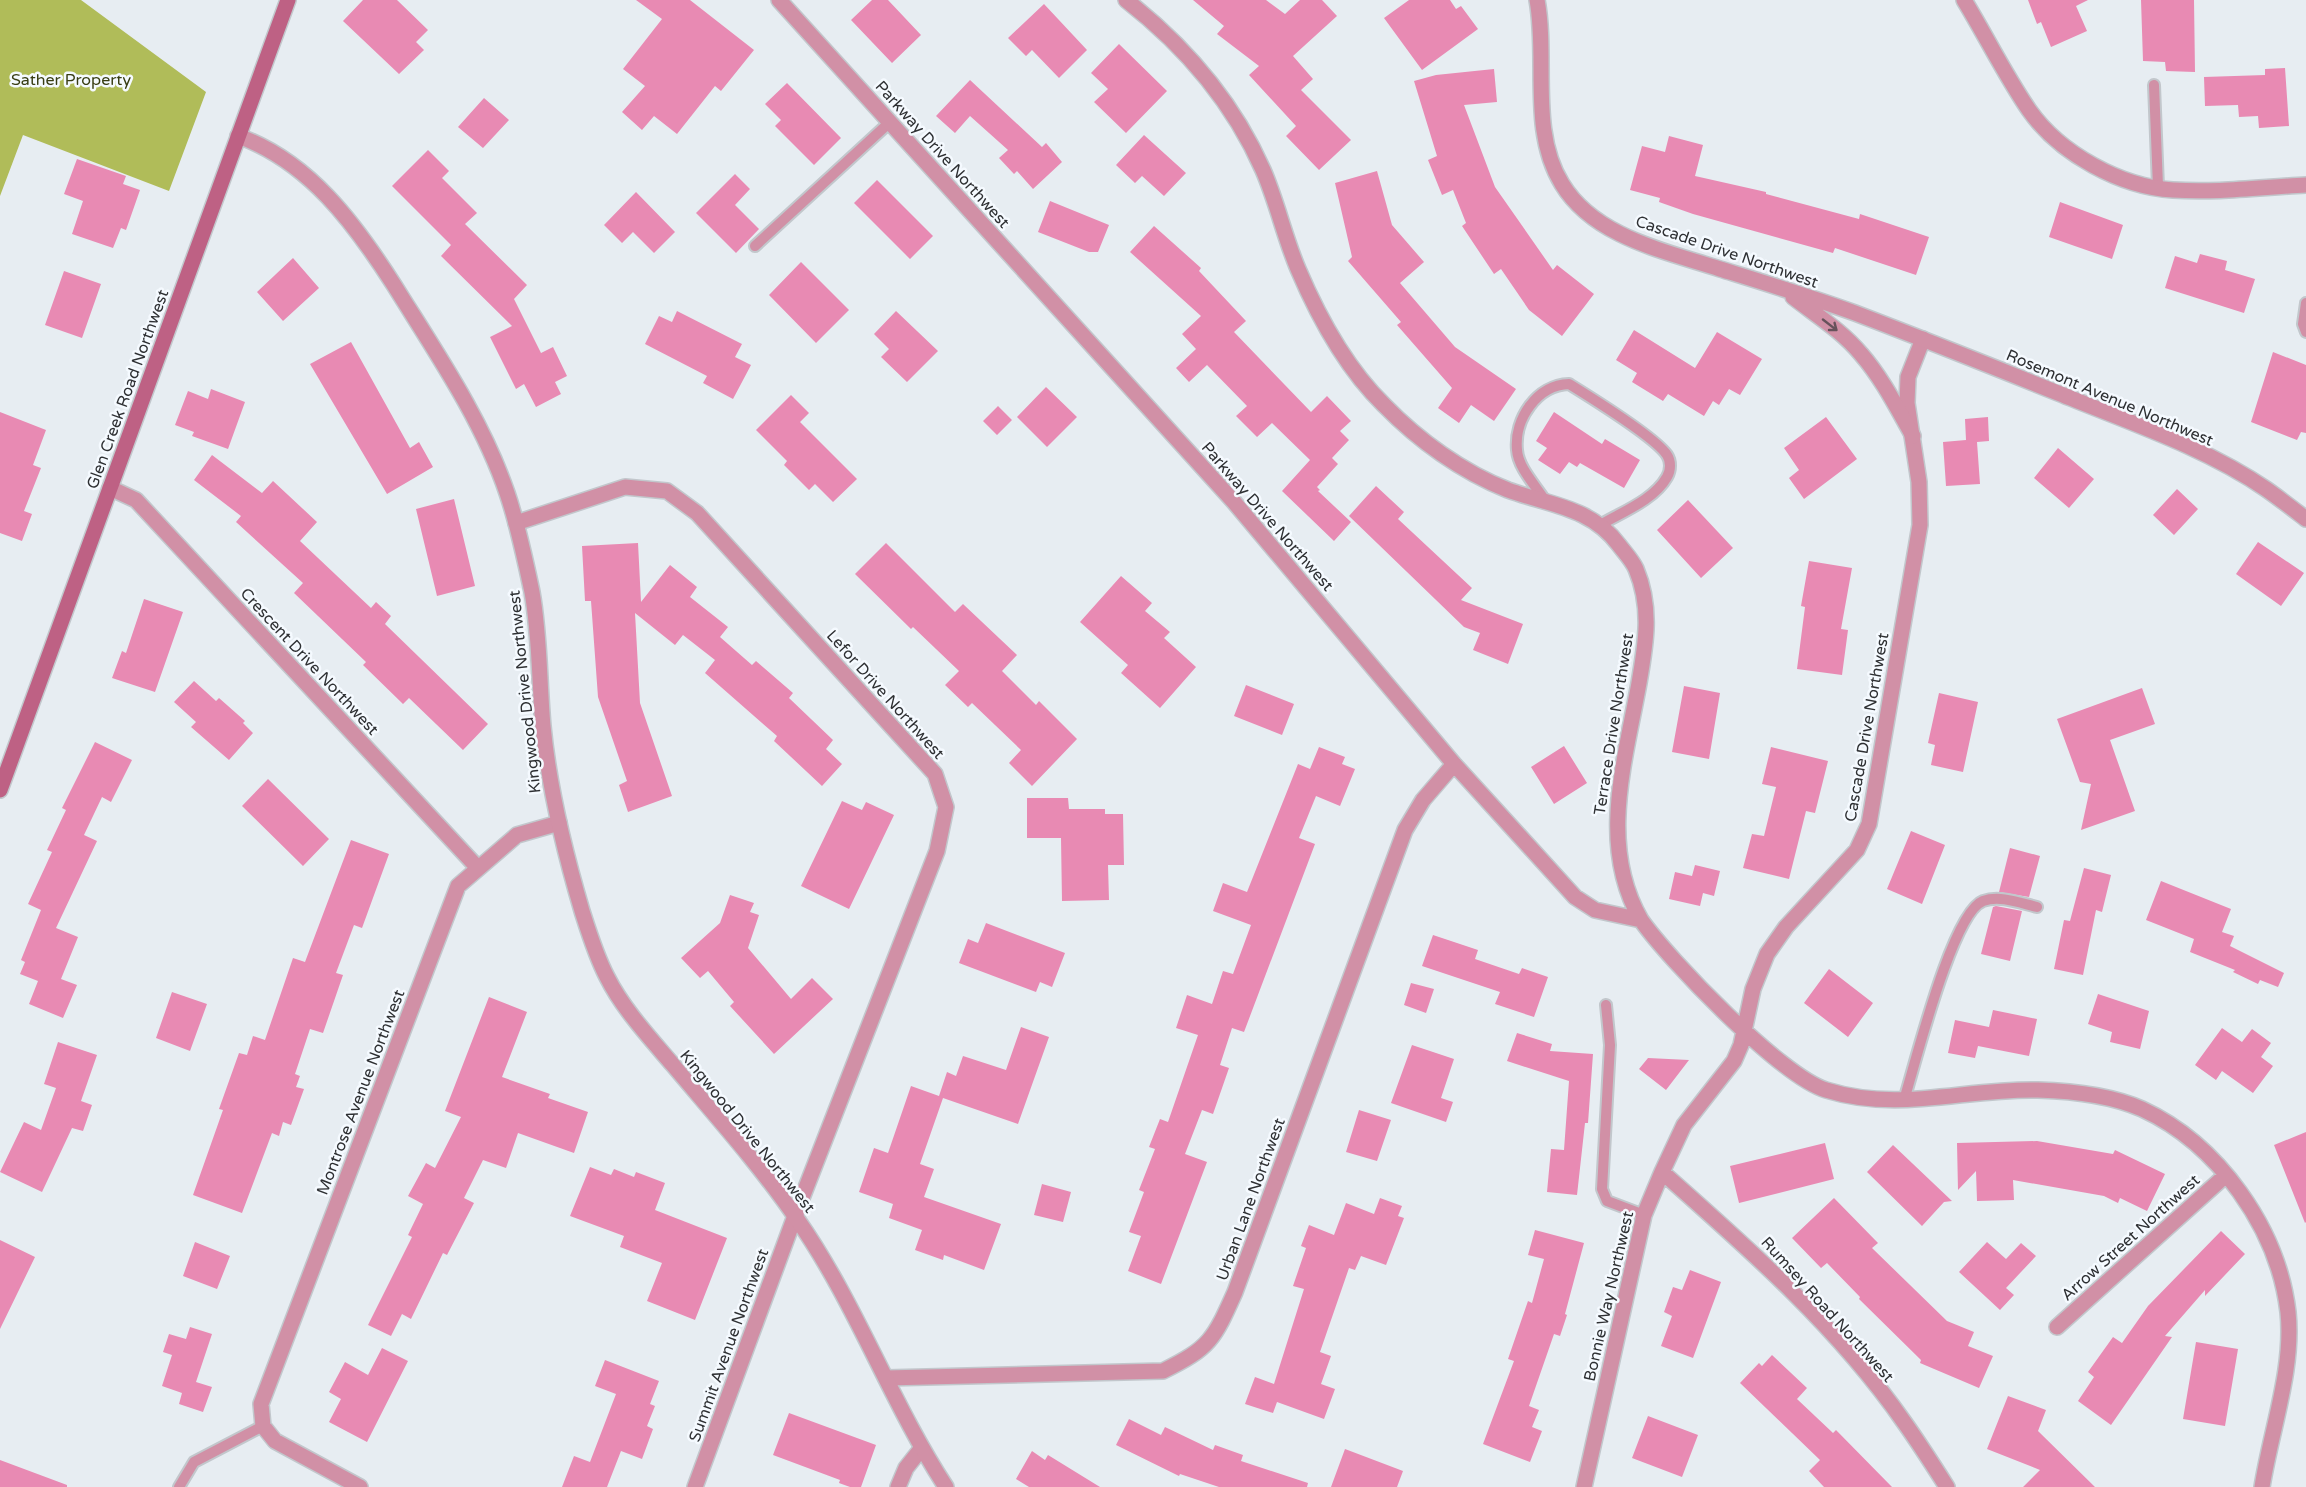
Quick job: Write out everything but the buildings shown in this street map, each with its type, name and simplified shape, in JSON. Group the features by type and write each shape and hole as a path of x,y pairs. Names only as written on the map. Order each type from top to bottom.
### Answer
{"main road":[{"name":"Glen Creek Road Northwest","path":"0,790 288,0"}],"street":[{"name":"Parkway Drive Northwest","path":"779,0 1234,502 1454,764 1575,897 1595,910 1641,920"},
{"name":"Terrace Drive Northwest","path":"1126,0 1158,25 1198,66 1223,100 1262,168 1298,269 1349,362 1383,404 1422,440 1464,467 1508,490 1565,506 1610,532 1635,566 1646,600 1646,642 1616,826 1622,878 1628,898 1641,920"},
{"name":"Cascade Drive Northwest","path":"1537,0 1547,144 1553,167 1563,186 1580,207 1602,224 1630,238 1923,339 1908,377 1907,402 1919,482 1920,525 1869,824 1857,850 1786,927 1767,954 1754,989 1744,1029"},
{"path":"1964,0 2031,112 2062,143 2097,167 2135,184 2173,190 2306,185"},
{"name":"Kingwood Drive Northwest","path":"238,136 265,146 296,167 329,198 364,238 438,356 496,465 516,523 536,623 543,727 559,823 585,919 607,978 659,1048 795,1216 847,1300 921,1449 946,1487"},
{"path":"1784,290 1841,334 1860,352 1876,372 1913,436"},
{"name":"Rosemont Avenue Northwest","path":"1923,339 2149,430 2190,449 2264,488 2306,519"},
{"name":"Lefor Drive Northwest","path":"516,523 625,487 667,491 697,513 935,774 945,807 937,851 795,1216"},
{"name":"Crescent Drive Northwest","path":"110,488 136,500 477,867"},
{"name":"Urban Lane Northwest","path":"886,1378 1163,1371 1191,1357 1216,1335 1235,1293 1405,830 1423,800 1454,764"},
{"name":"Montrose Avenue Northwest","path":"263,1426 261,1404 458,886 477,867 517,836 559,823"},
{"path":"1641,920 1657,943 1744,1029 1786,1066 1824,1090 1873,1101 2036,1090 2095,1094 2142,1109 2187,1137 2226,1175 2251,1210 2273,1253 2288,1312 2286,1360 2262,1487"},
{"name":"Bonnie Way Northwest","path":"1584,1487 1644,1215 1684,1125 1734,1061 1744,1029"},
{"name":"Rumsey Road Northwest","path":"1662,1172 1748,1247 1845,1349 1904,1420 1947,1487"},
{"name":"Arrow Street Northwest","path":"2057,1327 2226,1175"},
{"name":"Summit Avenue Northwest","path":"695,1487 795,1216"},
{"path":"263,1426 275,1441 360,1487"},
{"path":"898,1487 906,1468 921,1449"}],"lane":[{"path":"2154,85 2158,187"},
{"path":"755,246 890,122"},
{"path":"2306,305 2303,324 2306,332"},
{"path":"1544,499 1521,464 1516,452 1518,436 1523,415 1543,390 1569,384 1639,432 1666,454 1671,465 1667,477 1642,501 1599,525"},
{"path":"1904,1100 1941,980 1956,938 1970,912 1982,902 2004,899 2037,907"},
{"path":"1606,1005 1610,1045 1602,1189 1607,1201 1644,1215"},
{"path":"179,1487 194,1462 263,1426"}],"green space":[{"name":"Sather Property","path":"0,0 81,0 206,92 169,191 23,135 0,196"}]}
